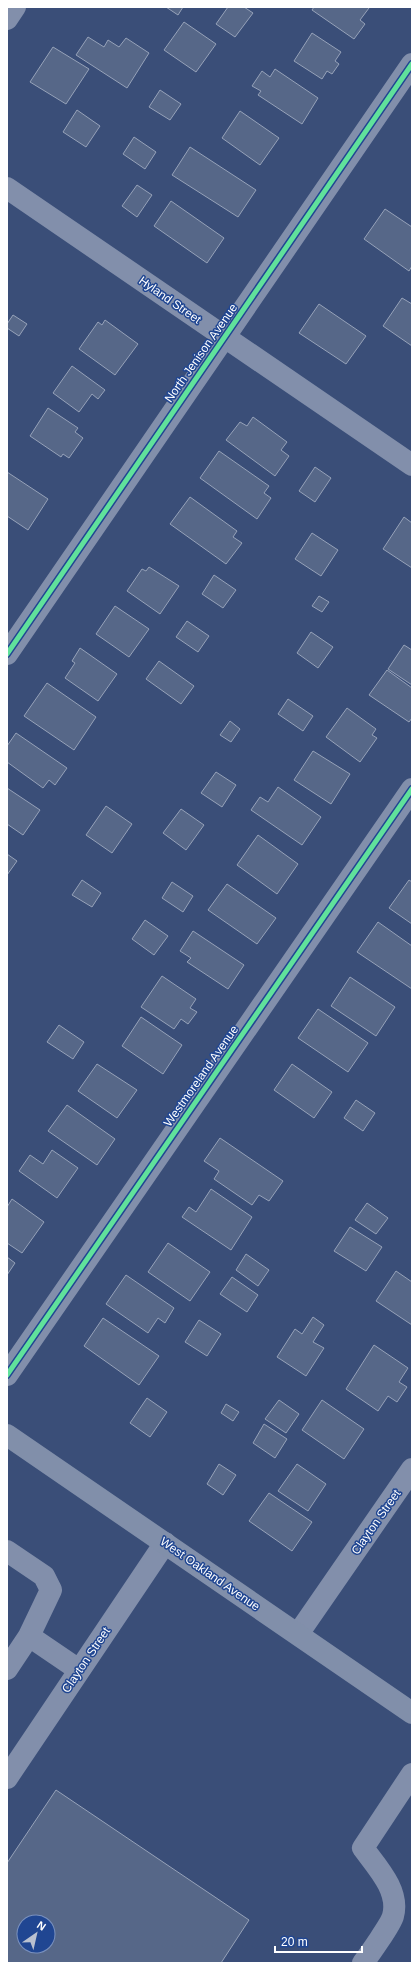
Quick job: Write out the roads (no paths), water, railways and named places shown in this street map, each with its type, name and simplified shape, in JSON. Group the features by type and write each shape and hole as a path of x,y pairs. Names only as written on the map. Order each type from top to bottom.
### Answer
{"main road":[{"name":"West Oakland Avenue","path":"7,1435 412,1713"}],"street":[{"path":"7,19 15,7"},
{"name":"North Jenison Avenue","path":"7,654 412,64"},
{"name":"Hyland Street","path":"7,188 412,465"},
{"name":"Westmoreland Avenue","path":"7,1375 412,789"},
{"name":"Clayton Street","path":"298,1634 412,1469"},
{"name":"Clayton Street","path":"7,1778 165,1543"},
{"path":"7,1551 44,1576 51,1590 29,1636 7,1669"},
{"path":"29,1636 79,1670"},
{"path":"363,1963 393,1916 393,1895 385,1879 363,1848 412,1774"}]}
